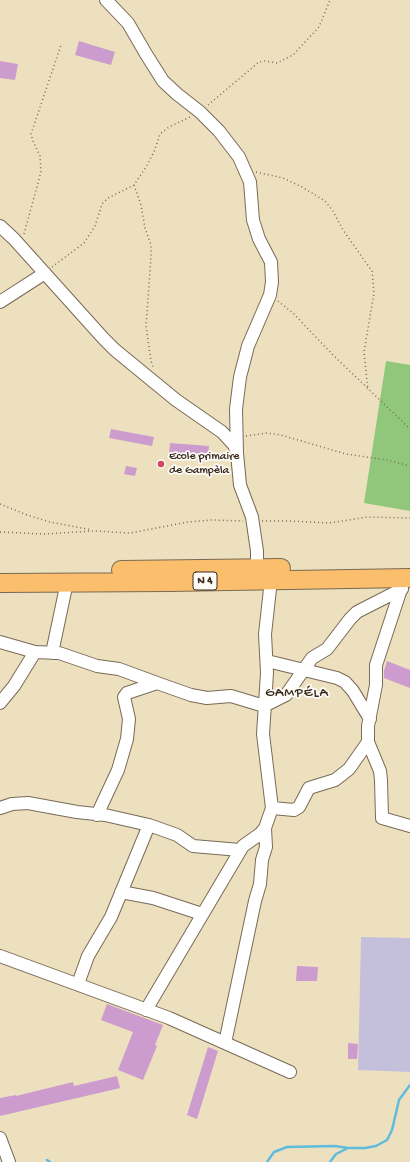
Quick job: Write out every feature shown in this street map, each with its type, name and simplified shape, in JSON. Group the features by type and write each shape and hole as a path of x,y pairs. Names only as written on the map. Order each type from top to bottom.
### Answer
{"highway":[{"name":"N 4","path":"0,571 257,568 406,578"},
{"name":"N 4","path":"0,583 406,578"}],"street":[{"path":"106,0 128,23 163,81 200,112 219,131 238,157 250,182 253,220 259,238 271,262 272,282 270,294 248,346 240,377 236,409 237,453 240,485 253,522 257,550 257,568"},
{"path":"0,226 20,245 115,350 176,400 222,432 234,445 237,453"},
{"path":"0,302 45,272"},
{"path":"0,642 35,652 59,653 97,666 119,668 191,695 207,698 231,696 264,706 286,695 312,658 327,649 357,612 406,578"},
{"path":"406,578 376,665 376,685 370,719 368,742 380,770 382,818 410,826"},
{"path":"146,1010 240,850 243,846 260,834 265,828 272,808 263,734 264,706 268,672 265,634 271,580"},
{"path":"52,653 67,582"},
{"path":"0,703 14,686 35,652"},
{"path":"267,661 337,678 346,682 370,719"},
{"path":"97,814 118,770 127,739 129,719 124,697 127,694 157,683"},
{"path":"272,808 294,810 299,807 309,788 335,780 349,769 368,742"},
{"path":"0,808 12,804 28,803 74,812 97,814 149,825 177,835 193,846 240,850"},
{"path":"78,984 88,956 111,917 149,825"},
{"path":"225,1043 255,901 260,884 262,860 266,847 265,828"},
{"path":"121,892 153,898 202,914"},
{"path":"0,956 169,1018 290,1072"},
{"path":"0,1138 9,1162"}],"path":[{"path":"45,272 84,243 96,226 102,204 108,198 134,185 154,152 160,134 169,127 200,112 259,62 265,61 277,63 292,55 319,27 330,0"},
{"path":"20,245 41,172 40,156 33,141 32,134 61,45"},
{"path":"245,170 283,178 302,187 325,201 333,211 343,230 372,271 374,293 364,352 368,390"},
{"path":"134,185 141,205 145,228 151,245 146,326 151,361 154,368"},
{"path":"270,294 293,313 368,390 410,429"},
{"path":"237,436 267,433 281,435 346,454 387,460 410,466"},
{"path":"0,504 33,517 95,531"},
{"path":"0,532 44,534 95,531 130,533 188,522 212,520 329,523 368,517 410,518"}],"shaded area":[{"path":"361,937 410,938 410,1072 358,1070"}],"green space":[{"path":"386,361 410,365 410,511 364,503"}],"building":[{"path":"79,41 115,52 111,65 75,55"},
{"path":"0,61 18,64 15,80 0,78"},
{"path":"111,429 154,437 152,446 109,438"},
{"path":"170,443 209,446 208,457 169,454"},
{"path":"126,466 137,468 135,476 124,474"},
{"path":"387,661 410,670 410,688 384,678 384,671"},
{"path":"297,966 318,967 317,981 296,981"},
{"path":"107,1004 163,1025 155,1045 157,1046 143,1080 118,1070 133,1032 101,1020"},
{"path":"348,1043 358,1044 357,1059 348,1059"},
{"path":"208,1047 218,1051 197,1119 187,1115"},
{"path":"117,1076 120,1088 0,1116 0,1098 16,1096 73,1082 74,1086"}],"waterway":[{"path":"330,1162 336,1154 348,1148 365,1148 376,1146 387,1140 392,1130 399,1100 410,1085"},
{"path":"267,1162 274,1152 287,1147 335,1146 348,1148"}],"place":[{"name":"Ecole primaire de Gampèla","path":"161,464"}],"district":[{"name":"GAMPÉLA","path":"297,694"}]}
